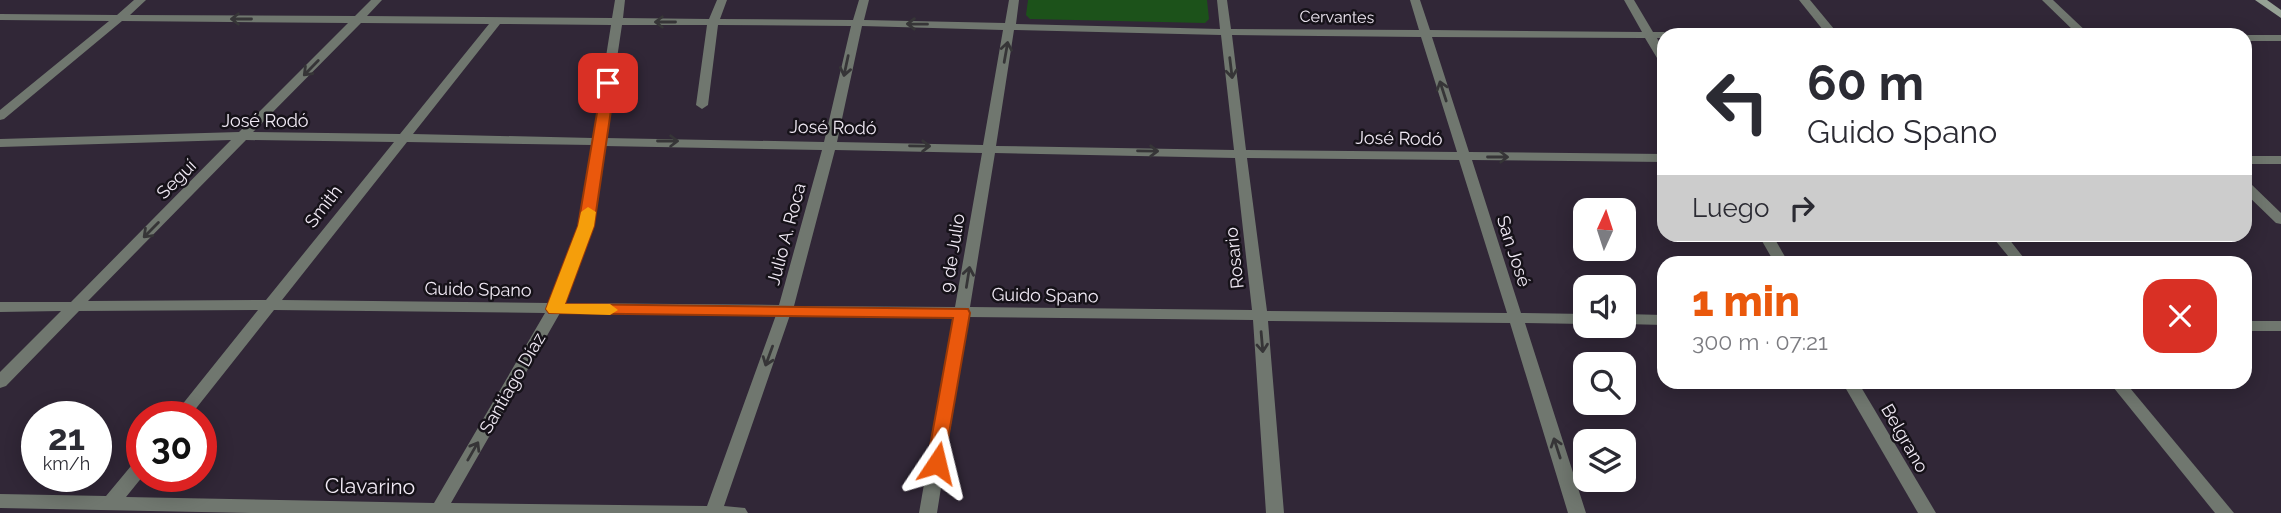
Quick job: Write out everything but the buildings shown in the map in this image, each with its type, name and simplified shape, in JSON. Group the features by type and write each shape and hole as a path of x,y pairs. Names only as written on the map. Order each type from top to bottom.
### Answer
{"main road":[{"path":"2260,0 2281,16"}],"street":[{"path":"0,116 141,0"},
{"name":"Seguí","path":"0,382 377,0"},
{"name":"Santiago Díaz","path":"438,512 555,309 586,226 620,0"},
{"path":"702,105 712,22 722,0"},
{"name":"Julio A. Roca","path":"713,513 785,310 830,145 856,23 864,0"},
{"name":"9 de Julio","path":"929,513 1014,0"},
{"name":"Rosario","path":"1222,0 1259,317 1275,513"},
{"name":"San José","path":"1415,0 1577,513"},
{"path":"1629,0 1657,49"},
{"path":"1804,0 1827,28"},
{"path":"2047,0 2077,28"},
{"name":"Cervantes","path":"0,17 856,23 1227,32 1657,35"},
{"name":"Smith","path":"193,401 497,21"},
{"path":"2252,38 2281,38"},
{"name":"José Rodó","path":"0,142 243,136 989,147 1242,154 1657,158"},
{"path":"2252,160 2281,160"},
{"path":"2252,193 2281,220"},
{"path":"2004,242 2015,256"},
{"name":"Guido Spano","path":"0,307 272,305 1573,319"},
{"path":"1636,319 1657,320"},
{"path":"2252,326 2281,326"},
{"name":"Belgrano","path":"1854,389 1927,513"},
{"path":"2123,389 2225,513"},
{"path":"110,504 126,484"},
{"name":"Clavarino","path":"0,501 438,512 739,513"}],"green space":[{"path":"1028,0 1207,0 1209,19 1205,23 1030,19 1026,15"}],"slow traffic":[{"path":"588,212 586,226 555,309 610,310"}],"route":[{"path":"608,83 586,226 555,309 962,313 937,463"}]}
